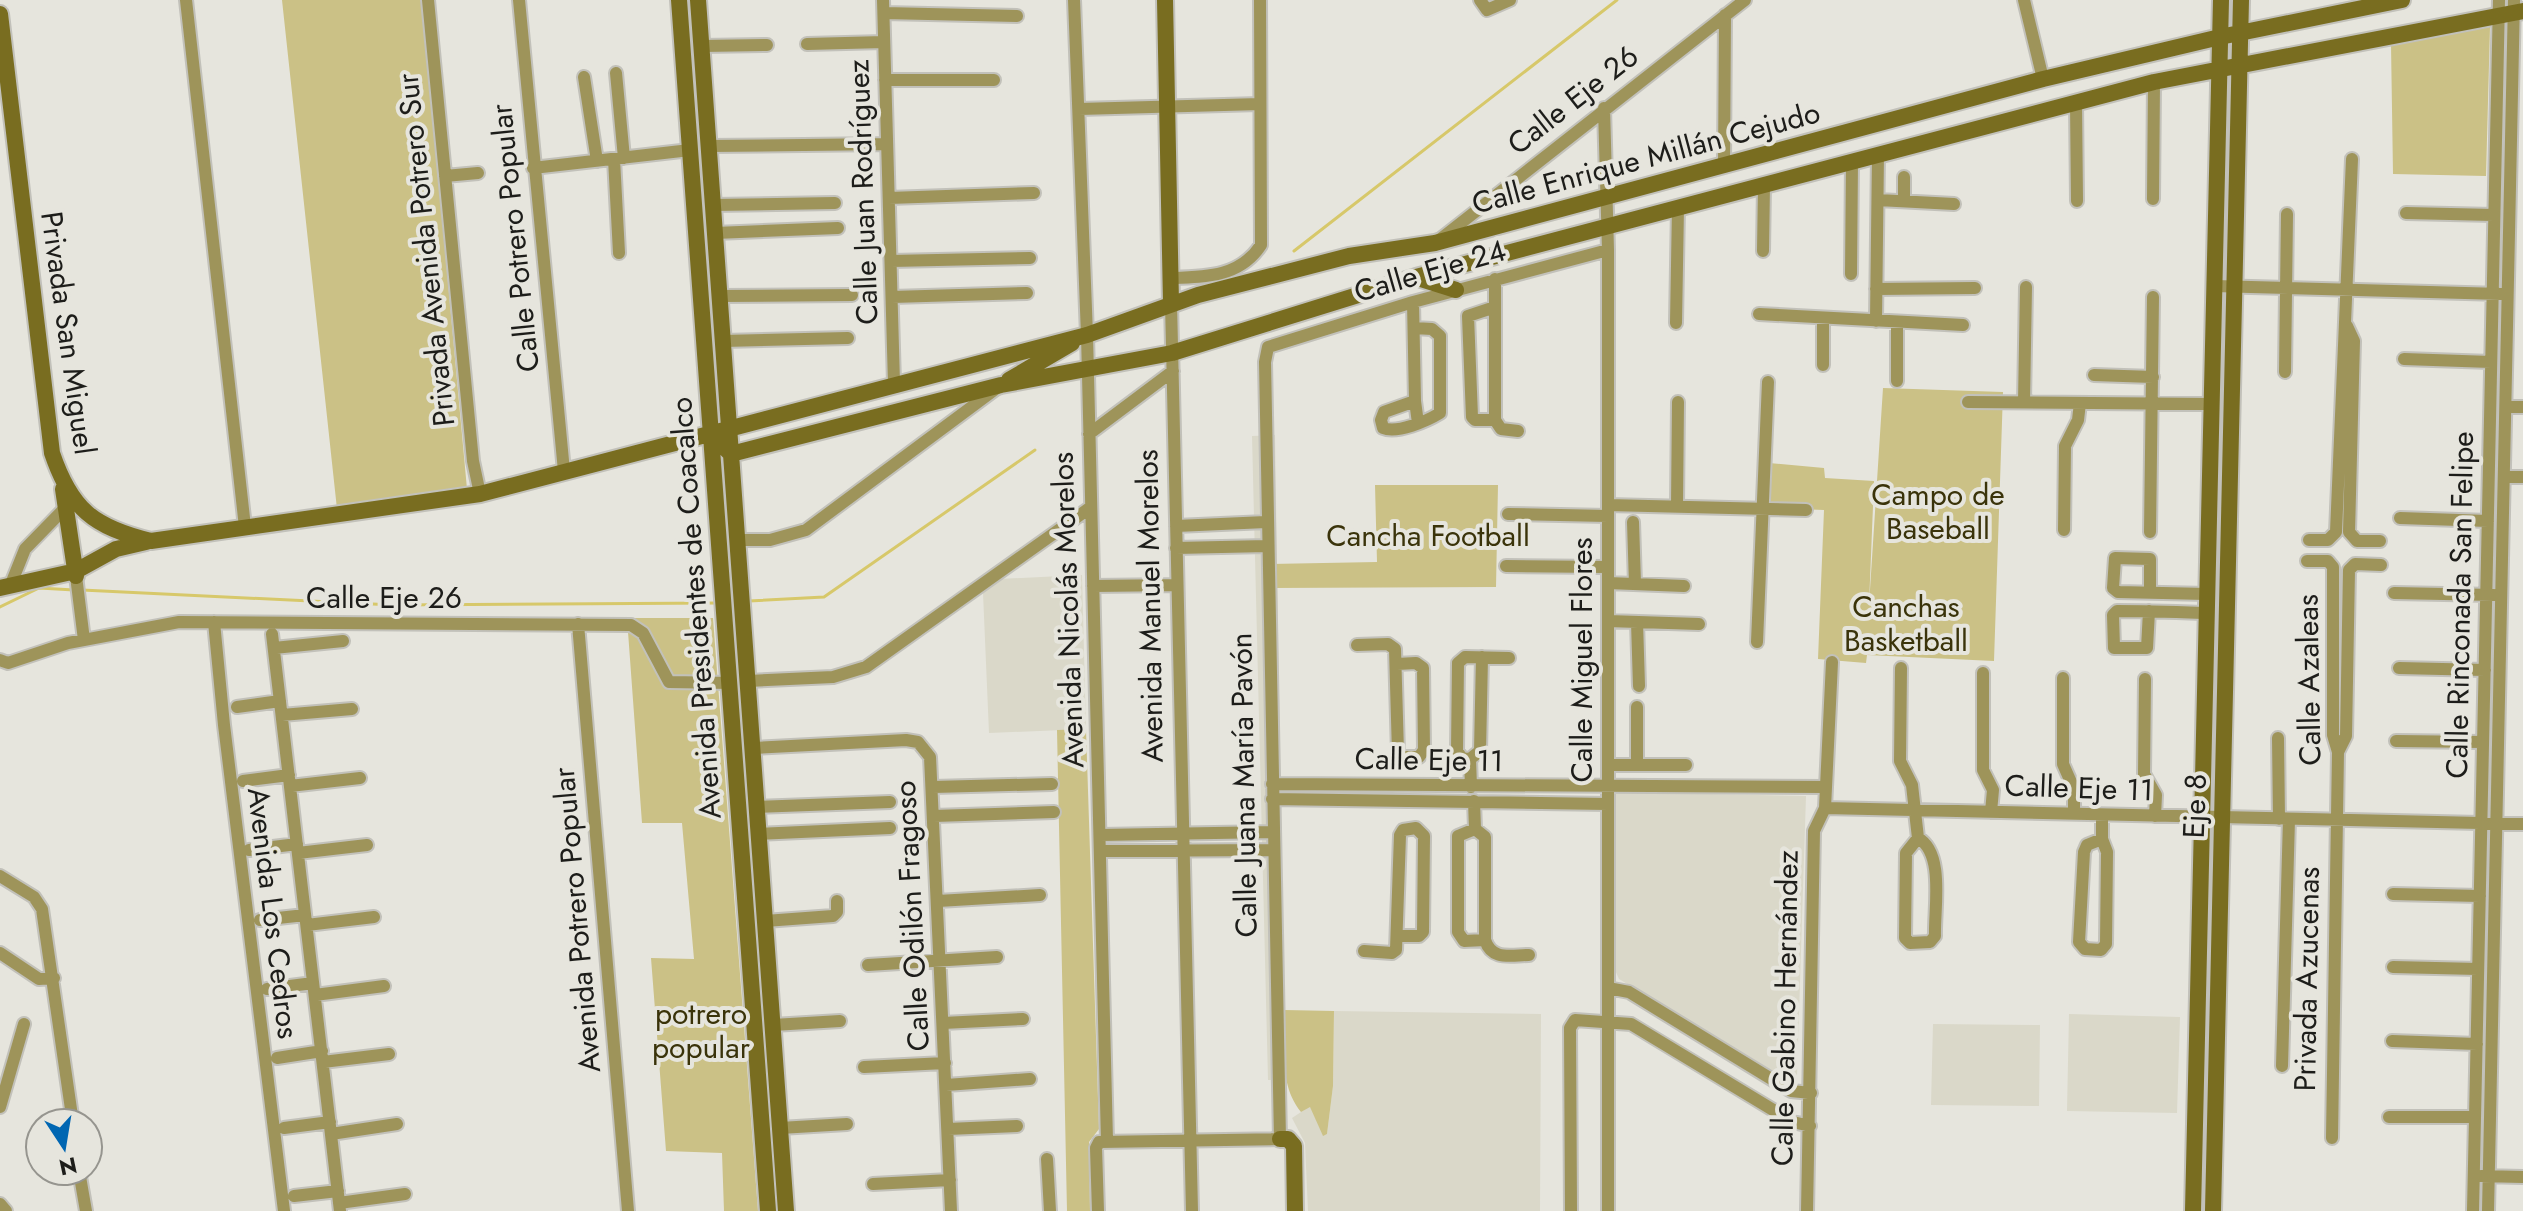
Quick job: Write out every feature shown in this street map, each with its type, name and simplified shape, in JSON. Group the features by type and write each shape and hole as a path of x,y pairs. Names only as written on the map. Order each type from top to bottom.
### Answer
{"main road":[{"name":"Avenida Presidentes de Coacalco","path":"679,0 728,649 739,682 757,807 786,1211"},
{"name":"Avenida Presidentes de Coacalco","path":"698,0 746,650 739,682 748,760 760,1094 768,1211"},
{"name":"Avenida Manuel Morelos","path":"1165,0 1171,303"},
{"name":"Eje 8","path":"2193,1211 2221,0"},
{"name":"Eje 8","path":"2213,1211 2241,0"},
{"name":"Calle Enrique Millán Cejudo","path":"1087,335 1171,303 1349,256 1435,243 2043,79 2241,32 2402,0"},
{"name":"Calle Enrique Millán Cejudo","path":"1001,385 1172,362 1416,277 1878,154 2154,82 2510,8"},
{"name":"Privada San Miguel","path":"0,14 52,453 74,509"},
{"path":"698,257 717,255"},
{"path":"1416,277 1456,290"},
{"path":"6,586 76,574 116,549 151,541 480,494 894,383 1087,335"},
{"path":"711,434 731,454 1001,385 1087,335"},
{"path":"74,509 101,525 151,541"},
{"path":"74,509 76,574"},
{"path":"760,1094 778,1092"},
{"name":"Calle Juana María Pavón","path":"1280,1139 1288,1139 1294,1146 1295,1211"}],"street":[{"path":"186,0 245,527"},
{"name":"Privada Avenida Potrero Sur","path":"428,0 473,461 480,494"},
{"name":"Calle Potrero Popular","path":"519,0 564,471"},
{"name":"Avenida Nicolás Morelos","path":"1074,0 1087,335 1107,1141 1096,1146 1098,1211"},
{"path":"1170,278 1224,273 1240,267 1261,245 1260,0"},
{"path":"1483,5 1510,0"},
{"name":"Calle Eje 26","path":"1435,243 1745,0"},
{"path":"2024,0 2043,79"},
{"path":"883,7 1017,16"},
{"name":"Calle Juan Rodríguez","path":"883,7 894,383"},
{"name":"Calle Rinconada San Felipe","path":"2488,1211 2508,294 2517,189 2517,115 2510,8"},
{"name":"Calle Rinconada San Felipe","path":"2473,1211 2494,215 2510,8"},
{"path":"1724,166 1725,15"},
{"path":"807,44 884,42"},
{"path":"702,46 767,45"},
{"path":"616,73 619,253"},
{"path":"584,77 597,161"},
{"path":"885,80 994,80"},
{"path":"2153,199 2154,82"},
{"path":"2076,102 2077,201"},
{"path":"1079,109 1260,104"},
{"name":"Calle Miguel Flores","path":"1604,108 1608,250 1608,1211"},
{"path":"709,146 887,144"},
{"path":"533,168 690,150"},
{"path":"1876,321 1878,154"},
{"path":"2309,540 2328,540 2336,532 2341,341 2347,326 2352,159"},
{"path":"1851,274 1852,161"},
{"path":"445,176 478,173"},
{"path":"1904,177 1904,201"},
{"path":"1763,251 1764,185"},
{"path":"889,198 1034,193"},
{"path":"1878,200 1954,204"},
{"path":"713,205 835,203"},
{"path":"1676,323 1678,207"},
{"path":"2406,213 2494,215"},
{"path":"2285,372 2287,214"},
{"path":"715,233 838,228"},
{"name":"Calle Eje 24","path":"1268,347 1413,302 1608,250"},
{"path":"891,261 1030,258"},
{"path":"2509,262 2523,262"},
{"path":"1495,279 1495,420 1501,429 1518,431"},
{"path":"2214,286 2508,294"},
{"path":"2024,402 2026,287"},
{"path":"1876,289 1975,288"},
{"path":"892,297 1027,293"},
{"path":"719,296 852,295"},
{"path":"2150,532 2153,297"},
{"path":"1413,302 1418,423"},
{"name":"Avenida Manuel Morelos","path":"1171,303 1192,1211"},
{"path":"1495,307 1468,316 1472,417 1495,420"},
{"path":"1759,314 1963,325"},
{"path":"1823,318 1823,365"},
{"path":"1897,322 1897,381"},
{"path":"2347,326 2354,341 2349,532 2357,541 2380,541"},
{"path":"1414,328 1432,329 1440,336 1440,413 1418,423 1386,431 1381,420 1384,412 1415,401"},
{"path":"2507,333 2523,334"},
{"path":"723,341 848,338"},
{"name":"Calle Juana María Pavón","path":"1268,347 1265,362 1266,522 1280,1139"},
{"path":"2404,359 2491,362"},
{"path":"1089,434 1172,362"},
{"path":"2094,375 2153,377"},
{"path":"1757,642 1768,382"},
{"path":"737,540 770,540 806,530 1001,385"},
{"path":"1677,506 1678,402"},
{"path":"1968,402 2211,404"},
{"path":"2064,530 2065,446 2078,420 2080,403"},
{"path":"2506,407 2523,407"},
{"path":"2504,477 2523,477"},
{"path":"1508,514 1677,506 1806,510"},
{"path":"739,682 833,677 866,667 1091,507"},
{"path":"6,586 25,549 74,509"},
{"path":"2400,518 2488,521"},
{"path":"1176,526 1266,522"},
{"path":"1633,522 1635,584"},
{"path":"1176,548 1267,546"},
{"path":"2150,593 2151,562 2147,558 2115,558 2115,591 2150,593 2207,594"},
{"name":"Calle Azaleas","path":"2307,561 2328,561 2333,567 2333,735 2338,752 2335,820"},
{"path":"2338,752 2346,736 2349,570 2355,564 2381,565"},
{"path":"1506,566 1608,567"},
{"path":"76,574 84,640"},
{"path":"1608,583 1684,586"},
{"path":"1093,586 1177,585"},
{"path":"2394,593 2501,595"},
{"path":"2149,611 2148,645 2143,650 2114,648 2114,612 2149,611 2206,613"},
{"path":"1608,621 1699,624"},
{"name":"Calle Eje 26","path":"5,661 84,640 179,622 578,624 638,628 669,682 739,682"},
{"name":"Avenida Los Cedros","path":"214,622 229,771 284,1211"},
{"path":"1637,622 1639,686"},
{"name":"Avenida Potrero Popular","path":"578,624 628,1211"},
{"name":"Avenida Los Cedros","path":"339,1201 273,641 343,641"},
{"path":"1357,645 1392,646 1397,664 1397,750 1406,758 1419,757 1423,753 1424,672 1419,664 1397,664"},
{"path":"1482,657 1480,751 1470,759 1462,758 1457,751 1457,666 1462,658 1482,657 1509,658"},
{"name":"Calle Gabino Hernández","path":"1807,1211 1814,831 1825,808 1832,662"},
{"path":"1901,668 1900,761 1912,785 1912,810 1918,838 1927,843 1933,856 1935,936 1930,942 1910,943 1905,938 1906,853 1918,838"},
{"path":"2399,668 2485,670"},
{"path":"1983,673 1983,770 1993,790 1991,812"},
{"path":"2063,678 2063,764 2074,789 2074,814"},
{"path":"2145,679 2144,774 2156,795 2155,816"},
{"path":"237,707 352,709"},
{"path":"1637,707 1637,765"},
{"path":"2278,738 2284,819 2282,1066"},
{"path":"2396,741 2483,742"},
{"name":"Calle Odilón Fragoso","path":"748,760 918,742 930,757 951,1211"},
{"path":"1406,758 1406,785"},
{"path":"1470,759 1471,787"},
{"path":"1608,765 1686,765"},
{"path":"243,781 360,778"},
{"path":"933,787 1052,784"},
{"name":"Calle Eje 11","path":"1272,784 1826,787"},
{"path":"1272,799 1608,804"},
{"path":"1411,801 1412,828"},
{"path":"1474,801 1475,829 1485,837 1485,940 1493,955 1529,955"},
{"path":"757,807 890,802"},
{"name":"Calle Eje 11","path":"1825,808 2523,824"},
{"path":"934,816 1054,812"},
{"path":"2102,815 2102,839 2107,852 2106,944 2101,950 2085,949 2079,942 2084,852 2087,845 2102,839"},
{"name":"Privada Azucenas","path":"2332,1138 2335,820"},
{"path":"759,834 890,828"},
{"path":"1364,951 1394,952 1400,835 1412,828 1419,829 1424,836 1423,932 1415,937 1397,936"},
{"path":"1475,829 1458,836 1458,932 1464,941 1485,940"},
{"path":"1100,835 1273,832"},
{"path":"249,850 367,845"},
{"path":"1100,851 1272,850"},
{"path":"0,876 39,902 54,978 71,1107"},
{"path":"2393,894 2480,896"},
{"path":"938,901 1040,895"},
{"path":"765,921 833,916 837,912 837,901"},
{"path":"260,920 374,917"},
{"path":"0,953 39,979 54,978"},
{"path":"868,965 997,957"},
{"path":"2393,967 2478,969"},
{"path":"267,989 384,986"},
{"path":"1608,988 1629,992 1791,1091 1811,1093"},
{"path":"943,1023 1023,1019"},
{"path":"1571,1211 1571,1024 1578,1020 1631,1024 1793,1122 1810,1126"},
{"path":"773,1025 840,1021"},
{"path":"0,1107 24,1024"},
{"path":"2392,1041 2477,1044"},
{"path":"277,1058 389,1054"},
{"path":"864,1067 945,1063"},
{"path":"946,1085 1030,1079"},
{"path":"2389,1117 2475,1117"},
{"path":"284,1128 397,1124"},
{"path":"780,1128 847,1124"},
{"path":"948,1129 1017,1126"},
{"path":"1107,1141 1280,1139"},
{"path":"1047,1159 1050,1211"},
{"path":"2474,1176 2523,1177"},
{"path":"873,1184 950,1180"},
{"path":"82,1187 86,1211"},
{"path":"294,1196 339,1201 405,1194"},
{"path":"0,1204 6,1211"}],"shaded area":[{"path":"1275,435 1285,1080 1268,1080 1252,436"},
{"path":"1082,575 1086,729 989,733 983,593 999,579"},
{"path":"1613,792 1806,796 1797,1076 1791,1080 1619,979 1615,970"},
{"path":"1334,1011 1541,1014 1540,1211 1308,1211 1305,1143 1292,1118 1310,1106 1323,1135 1327,1134 1333,1086"},
{"path":"2069,1014 2180,1017 2177,1113 2067,1111"},
{"path":"1933,1024 2040,1025 2039,1106 1931,1105"}],"green space":[{"path":"282,0 422,0 467,489 337,509"},
{"path":"2490,27 2486,176 2393,174 2391,44"},
{"path":"1883,388 2003,392 1994,661 1867,655 1866,663 1818,659 1824,510 1768,508 1769,463 1824,468 1825,478 1874,481 1869,605"},
{"name":"Cancha Football","path":"1375,485 1498,485 1496,587 1267,588 1267,564 1377,562"},
{"name":"potrero popular","path":"627,618 713,618 758,1211 724,1211 722,1153 666,1151 651,958 694,959 682,823 642,823"},
{"path":"1086,729 1099,1129 1089,1142 1090,1211 1067,1211 1057,730"},
{"path":"1284,1010 1334,1011 1333,1086 1327,1134 1323,1136 1310,1107 1301,1112 1289,1089 1284,1063"}],"waterway":[{"path":"1294,251 1617,0"},
{"path":"749,601 824,597 1035,450"},
{"path":"0,607 39,588 74,590"},
{"path":"82,590 393,605 718,603"}],"park label":[{"name":"Campo de Baseball","path":"1938,512"},
{"name":"Canchas Basketball","path":"1906,624"}]}
